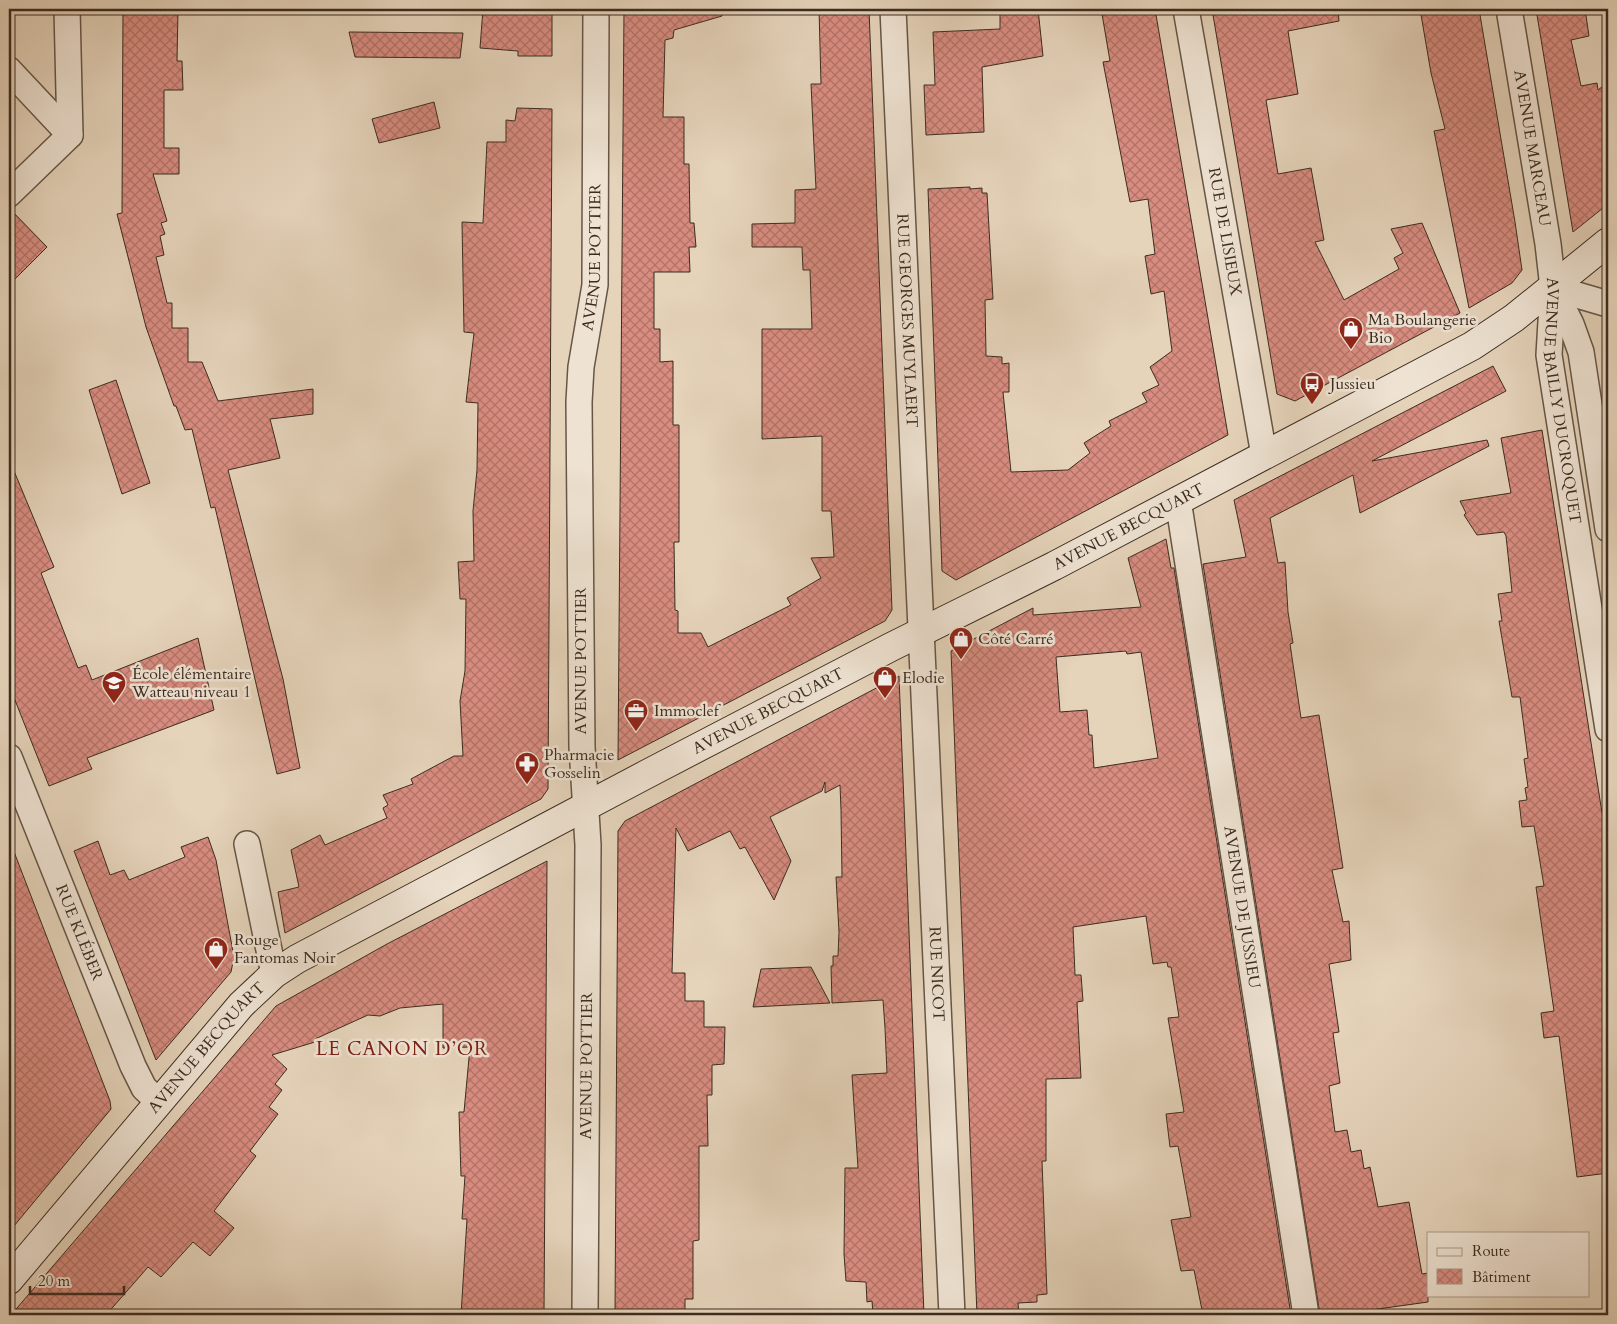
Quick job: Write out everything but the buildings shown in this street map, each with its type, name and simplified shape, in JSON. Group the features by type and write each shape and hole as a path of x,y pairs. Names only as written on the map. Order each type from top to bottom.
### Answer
{"street":[{"path":"9,194 70,135 67,9"},
{"name":"AVENUE POTTIER","path":"585,1315 588,872 582,755 579,402 582,359 595,285 596,9"},
{"name":"RUE GEORGES MUYLAERT","path":"893,9 920,633"},
{"name":"RUE DE LISIEUX","path":"1186,9 1264,455"},
{"name":"AVENUE MARCEAU","path":"1509,9 1548,244 1553,288"},
{"path":"9,70 70,135"},
{"name":"AVENUE BECQUART","path":"9,1280 241,1005 274,974 493,855 920,633 1054,566 1472,346 1514,318 1608,242"},
{"path":"1553,288 1608,304"},
{"name":"AVENUE BAILLY DUCROQUET","path":"1553,288 1574,331 1581,352 1608,529"},
{"name":"AVENUE BAILLY DUCROQUET","path":"1553,288 1549,355 1608,729"},
{"name":"AVENUE DE JUSSIEU","path":"1178,500 1306,1315"},
{"name":"RUE NICOT","path":"920,633 952,1315"},
{"name":"RUE KLÉBER","path":"9,757 133,1066 144,1088 159,1102"},
{"path":"247,844 274,974"}],"place":[{"name":"Ma Boulangerie Bio","path":"1351,350"},
{"name":"Jussieu","path":"1312,405"},
{"name":"Côté Carré","path":"961,660"},
{"name":"Elodie","path":"885,699"},
{"name":"École élémentaire Watteau niveau 1","path":"114,704"},
{"name":"Immoclef","path":"636,732"},
{"name":"Pharmacie Gosselin","path":"527,785"},
{"name":"Rouge Fantomas Noir","path":"216,970"}],"district":[{"name":"LE CANON D’OR","path":"402,1049"}]}
